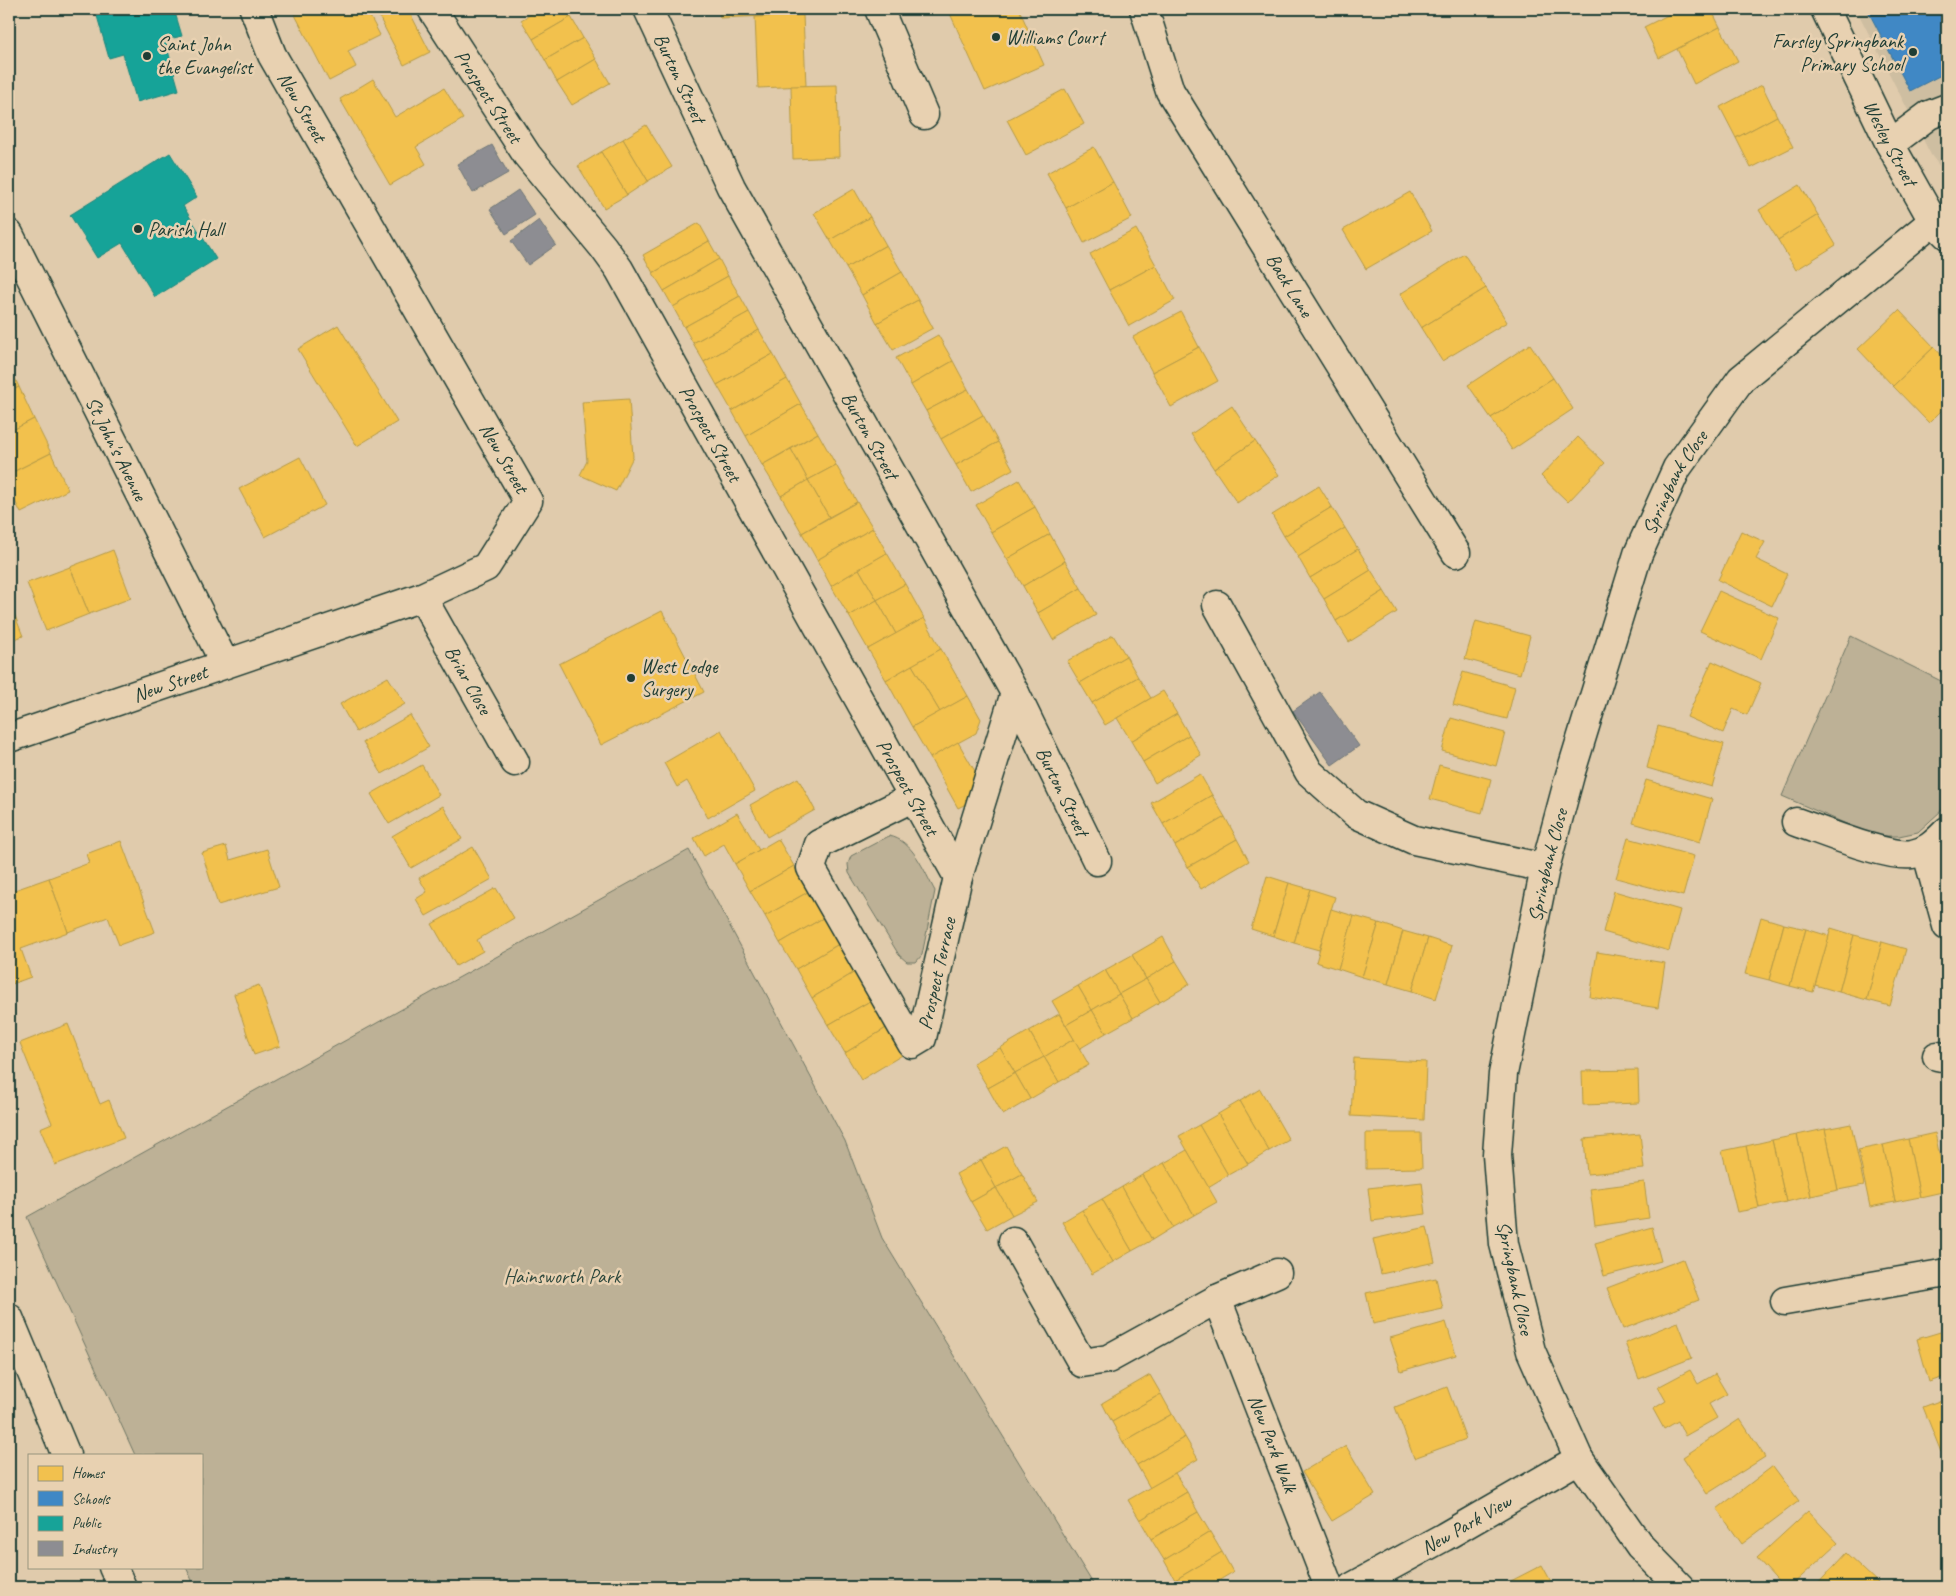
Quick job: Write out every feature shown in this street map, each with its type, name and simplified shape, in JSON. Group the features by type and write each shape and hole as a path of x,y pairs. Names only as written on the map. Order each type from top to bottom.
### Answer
{"street":[{"name":"New Street","path":"9,738 422,597 486,567 528,501 272,55 254,9"},
{"name":"Prospect Street","path":"432,9 527,156 619,269 958,877"},
{"name":"Burton Street","path":"648,9 731,187 1015,693 1097,861"},
{"path":"879,9 924,115"},
{"name":"Back Lane","path":"1144,9 1170,92 1456,553"},
{"name":"Wesley Street","path":"1825,9 1890,144 1940,228"},
{"path":"1890,144 1929,115 1947,108"},
{"name":"Springbank Close","path":"1680,1587 1640,1546 1579,1459 1531,1351 1504,1244 1497,1155 1503,1074 1545,868 1570,775 1638,554 1677,468 1741,379 1940,228"},
{"name":"St John's Avenue","path":"9,234 225,664"},
{"name":"Briar Close","path":"422,597 515,762"},
{"path":"1217,605 1309,772 1356,814 1414,840 1545,868"},
{"name":"Prospect Terrace","path":"914,797 819,844 811,868 912,1044 922,1038 958,877 1015,693"},
{"path":"1796,822 1880,851 1911,855 1926,850 1947,831"},
{"path":"1926,850 1947,926"},
{"path":"1012,1241 1082,1363 1108,1359 1216,1299 1277,1273"},
{"path":"1785,1301 1947,1273"},
{"name":"New Park Walk","path":"1216,1299 1329,1587"},
{"path":"9,1318 66,1454"},
{"name":"New Park View","path":"1352,1587 1444,1537 1579,1459"},
{"path":"113,1568 122,1587"}],"shaded area":[{"name":"Farsley Springbank Primary School","path":"1856,9 1947,9 1947,176 1931,155"}],"green space":[{"path":"1851,636 1947,684 1947,801 1941,811 1918,832 1899,836 1874,836 1782,796"},
{"path":"889,836 905,843 911,850 935,891 922,955 916,962 907,962 899,955 849,873 848,864 851,856"},
{"name":"Hainsworth Park","path":"689,850 845,1141 882,1238 1095,1587 195,1587 186,1568 202,1568 202,1454 135,1454 27,1217"}],"building: Homes":[{"path":"292,9 366,9 380,35 348,51 356,67 329,81"},
{"path":"375,9 408,9 430,52 404,65"},
{"path":"540,9 566,9 571,17 533,39 521,20"},
{"path":"719,9 768,9 768,16 720,18"},
{"name":"Williams Court","path":"948,9 1019,9 1044,65 985,91"},
{"path":"1680,9 1711,9 1720,27 1659,58 1644,27"},
{"path":"803,15 806,86 758,88 755,17"},
{"path":"571,17 583,38 545,60 533,39"},
{"path":"1720,27 1738,61 1694,84 1677,49"},
{"path":"583,38 596,59 557,82 545,60"},
{"path":"596,59 610,83 572,105 557,82"},
{"path":"373,79 395,117 444,88 463,119 416,147 426,164 390,185 340,99"},
{"path":"837,85 839,157 793,159 791,86"},
{"path":"1762,85 1777,116 1736,138 1720,107"},
{"path":"1065,89 1084,124 1026,155 1007,120"},
{"path":"1777,116 1793,147 1751,168 1736,138"},
{"path":"646,125 672,167 648,181 623,139"},
{"path":"623,139 648,181 627,195 601,152"},
{"path":"1094,147 1113,182 1066,208 1047,173"},
{"path":"601,152 627,195 604,208 578,166"},
{"path":"1113,182 1132,218 1084,243 1066,208"},
{"path":"1800,185 1818,215 1778,240 1759,210"},
{"path":"854,189 870,217 830,240 814,213"},
{"path":"1410,192 1432,231 1366,269 1343,230"},
{"path":"1818,215 1836,245 1796,270 1778,240"},
{"path":"870,217 886,245 846,268 830,240"},
{"path":"699,223 709,241 653,273 643,255"},
{"path":"1136,229 1156,265 1109,290 1090,254"},
{"path":"709,241 719,259 664,291 653,273"},
{"path":"886,245 902,272 862,295 846,268"},
{"path":"1464,254 1486,288 1421,328 1400,294"},
{"path":"719,259 728,276 673,307 664,291"},
{"path":"1156,265 1175,300 1129,326 1109,290"},
{"path":"902,272 918,300 877,323 862,295"},
{"path":"728,276 740,296 684,327 673,307"},
{"path":"1486,288 1507,322 1442,361 1421,328"},
{"path":"740,296 749,312 693,343 684,327"},
{"path":"918,300 933,328 893,350 877,323"},
{"path":"1899,310 1934,347 1893,386 1858,349"},
{"path":"749,312 759,330 704,362 693,343"},
{"path":"1181,312 1199,347 1152,372 1133,337"},
{"path":"338,325 397,422 357,446 298,349"},
{"path":"759,330 773,354 717,385 704,362"},
{"path":"938,335 953,361 911,385 896,358"},
{"path":"1530,344 1553,378 1491,418 1468,385"},
{"path":"1199,347 1218,381 1171,407 1152,372"},
{"path":"1934,347 1947,361 1947,405 1929,423 1893,386"},
{"path":"773,354 787,379 732,411 717,385"},
{"path":"953,361 968,389 926,411 911,385"},
{"path":"9,366 19,387 9,392"},
{"path":"1553,378 1573,409 1512,450 1491,418"},
{"path":"787,379 801,404 746,436 732,411"},
{"path":"19,387 34,419 9,432 9,392"},
{"path":"968,389 983,415 941,439 926,411"},
{"path":"629,399 633,457 616,491 580,475 587,461 582,402"},
{"path":"801,404 818,433 762,465 746,436"},
{"path":"1232,406 1255,441 1214,469 1191,434"},
{"path":"983,415 998,442 956,465 941,439"},
{"path":"34,419 51,453 9,474 9,432"},
{"path":"818,433 836,465 808,480 791,449"},
{"path":"1578,437 1605,463 1568,502 1541,476"},
{"path":"1255,441 1279,475 1237,503 1214,469"},
{"path":"998,442 1013,469 971,492 956,465"},
{"path":"791,449 808,480 781,496 762,465"},
{"path":"51,453 68,490 21,513 9,489 9,474"},
{"path":"300,457 325,505 265,537 239,489"},
{"path":"836,465 857,502 829,517 808,480"},
{"path":"808,480 829,517 802,533 781,496"},
{"path":"1019,480 1035,507 991,532 976,505"},
{"path":"1319,486 1332,507 1284,536 1272,515"},
{"path":"857,502 873,528 817,560 802,533"},
{"path":"1035,507 1050,534 1007,559 991,532"},
{"path":"1332,507 1345,528 1298,557 1284,536"},
{"path":"873,528 887,553 831,586 817,560"},
{"path":"1345,528 1358,549 1310,578 1298,557"},
{"path":"1741,531 1765,542 1756,559 1787,574 1772,606 1718,580"},
{"path":"1050,534 1065,561 1023,586 1007,559"},
{"path":"1358,549 1371,570 1324,599 1310,578"},
{"path":"113,550 131,598 89,614 70,567"},
{"path":"887,553 905,584 877,600 859,569"},
{"path":"1065,561 1081,588 1038,613 1023,586"},
{"path":"70,567 89,614 46,631 27,583"},
{"path":"859,569 877,600 849,616 831,586"},
{"path":"1371,570 1384,591 1336,621 1324,599"},
{"path":"905,584 924,618 896,634 877,600"},
{"path":"1081,588 1096,615 1053,640 1038,613"},
{"path":"1384,591 1397,612 1349,642 1336,621"},
{"path":"1719,591 1779,618 1761,659 1700,631"},
{"path":"877,600 896,634 868,649 849,616"},
{"path":"9,601 23,636 9,641"},
{"name":"West Lodge Surgery","path":"662,611 704,692 601,745 559,664"},
{"path":"924,618 941,649 886,680 868,649"},
{"path":"1476,621 1530,636 1520,674 1465,659"},
{"path":"1113,635 1126,656 1080,683 1067,661"},
{"path":"941,649 968,696 940,712 912,665"},
{"path":"1126,656 1138,677 1092,703 1080,683"},
{"path":"1712,661 1761,683 1747,715 1733,709 1723,733 1687,717"},
{"path":"912,665 940,712 912,727 886,680"},
{"path":"1463,672 1515,687 1507,719 1453,705"},
{"path":"388,677 405,704 356,732 340,704"},
{"path":"1138,677 1151,698 1105,725 1092,703"},
{"path":"1163,691 1177,714 1131,741 1117,718"},
{"path":"968,696 981,719 976,733 930,758 912,727"},
{"path":"1177,714 1189,735 1143,762 1131,741"},
{"path":"410,715 429,747 382,774 363,742"},
{"path":"1451,718 1505,733 1496,766 1442,751"},
{"path":"1658,726 1724,744 1712,787 1647,768"},
{"path":"721,730 755,791 708,818 687,781 677,787 664,763"},
{"path":"1189,735 1201,755 1155,783 1143,762"},
{"path":"958,742 976,773 972,801 958,808 930,758"},
{"path":"422,765 439,795 389,824 371,794"},
{"path":"1439,765 1491,779 1482,813 1430,799"},
{"path":"1200,774 1212,795 1163,824 1151,803"},
{"path":"798,778 815,810 767,837 750,805"},
{"path":"1646,780 1712,799 1700,842 1633,823"},
{"path":"1212,795 1225,817 1175,846 1163,824"},
{"path":"443,806 462,839 411,868 392,836"},
{"path":"737,813 759,850 735,864 724,844 704,856 694,838"},
{"path":"1225,817 1237,839 1188,867 1175,846"},
{"path":"1628,838 1694,856 1683,896 1616,878"},
{"path":"778,839 794,866 750,891 735,864"},
{"path":"1237,839 1249,861 1201,889 1188,867"},
{"path":"121,841 155,932 119,945 108,917 68,932 49,878 89,863 86,854"},
{"path":"226,846 230,860 267,849 279,887 218,905 202,853"},
{"path":"473,847 492,879 426,916 416,899 427,892 419,878"},
{"path":"794,866 808,892 765,916 750,891"},
{"path":"1267,876 1289,883 1273,936 1251,929"},
{"path":"49,878 68,932 21,949 31,977 9,985 9,892"},
{"path":"1289,883 1310,889 1294,943 1273,936"},
{"path":"496,888 514,918 477,940 483,951 456,966 432,924"},
{"path":"1310,889 1335,897 1319,950 1294,943"},
{"path":"1614,891 1680,910 1669,951 1603,932"},
{"path":"808,892 823,918 780,943 765,916"},
{"path":"1331,909 1354,916 1338,969 1316,962"},
{"path":"1354,916 1379,923 1362,977 1338,969"},
{"path":"1761,917 1784,924 1769,980 1745,974"},
{"path":"823,918 839,944 796,969 780,943"},
{"path":"1379,923 1403,931 1388,984 1362,977"},
{"path":"1784,924 1806,929 1790,986 1769,980"},
{"path":"1831,928 1854,935 1839,992 1815,985"},
{"path":"1806,929 1829,936 1813,992 1790,986"},
{"path":"1403,931 1428,938 1412,991 1388,984"},
{"path":"1854,935 1882,942 1867,1000 1839,992"},
{"path":"1163,937 1176,961 1146,979 1132,955"},
{"path":"1428,938 1452,946 1436,999 1412,991"},
{"path":"1882,942 1906,949 1890,1006 1867,1000"},
{"path":"839,944 855,972 812,998 796,969"},
{"path":"1597,952 1665,963 1658,1008 1590,997"},
{"path":"1132,955 1146,979 1119,994 1105,970"},
{"path":"1176,961 1190,984 1160,1002 1146,979"},
{"path":"1105,970 1119,994 1092,1010 1078,986"},
{"path":"855,972 872,1000 828,1025 812,998"},
{"path":"1146,979 1160,1002 1133,1018 1119,994"},
{"path":"259,985 280,1046 254,1055 234,994"},
{"path":"1078,986 1092,1010 1066,1025 1052,1001"},
{"path":"1119,994 1133,1018 1106,1033 1092,1010"},
{"path":"872,1000 888,1027 845,1053 828,1025"},
{"path":"1092,1010 1106,1033 1079,1049 1066,1025"},
{"path":"1059,1014 1074,1039 1044,1057 1029,1031"},
{"path":"68,1024 100,1104 109,1100 124,1138 55,1165 40,1128 52,1123 20,1043"},
{"path":"888,1027 904,1054 861,1080 845,1053"},
{"path":"1029,1031 1044,1057 1015,1073 1000,1048"},
{"path":"1074,1039 1089,1065 1059,1082 1044,1057"},
{"path":"1000,1048 1015,1073 988,1088 973,1063"},
{"path":"1044,1057 1059,1082 1030,1099 1015,1073"},
{"path":"1354,1058 1426,1062 1424,1120 1351,1116"},
{"path":"1638,1070 1639,1103 1583,1105 1582,1071"},
{"path":"1015,1073 1030,1099 1003,1115 988,1088"},
{"path":"1260,1089 1289,1140 1269,1151 1240,1101"},
{"path":"1240,1101 1269,1151 1248,1164 1218,1114"},
{"path":"1218,1114 1248,1164 1228,1175 1199,1125"},
{"path":"1851,1124 1864,1185 1838,1190 1825,1129"},
{"path":"1199,1125 1228,1175 1208,1187 1179,1136"},
{"path":"1825,1129 1838,1190 1811,1196 1797,1135"},
{"path":"1366,1133 1421,1133 1422,1168 1366,1169"},
{"path":"1935,1133 1947,1191 1920,1197 1908,1139"},
{"path":"1640,1134 1644,1169 1587,1174 1584,1139"},
{"path":"1797,1135 1811,1196 1786,1202 1772,1140"},
{"path":"1908,1139 1920,1197 1895,1202 1883,1145"},
{"path":"1772,1140 1786,1202 1759,1208 1746,1146"},
{"path":"1883,1145 1895,1202 1870,1207 1858,1150"},
{"path":"1006,1146 1022,1174 996,1188 981,1160"},
{"path":"1746,1146 1759,1208 1737,1212 1722,1151"},
{"path":"1187,1150 1217,1202 1194,1215 1164,1163"},
{"path":"981,1160 996,1188 971,1202 956,1174"},
{"path":"1164,1163 1194,1215 1173,1227 1142,1175"},
{"path":"1022,1174 1038,1202 1012,1215 996,1188"},
{"path":"1142,1175 1173,1227 1152,1240 1122,1187"},
{"path":"1422,1182 1426,1214 1372,1221 1368,1188"},
{"path":"1644,1182 1649,1218 1595,1226 1590,1189"},
{"path":"1122,1187 1152,1240 1132,1251 1102,1199"},
{"path":"996,1188 1012,1215 987,1229 971,1202"},
{"path":"1102,1199 1132,1251 1113,1262 1082,1210"},
{"path":"1082,1210 1113,1262 1092,1274 1062,1222"},
{"path":"1427,1227 1435,1262 1381,1274 1373,1239"},
{"path":"1652,1227 1661,1261 1604,1276 1595,1243"},
{"path":"1683,1259 1699,1300 1623,1329 1607,1288"},
{"path":"1436,1278 1443,1309 1373,1324 1366,1293"},
{"path":"1446,1322 1456,1355 1401,1371 1390,1338"},
{"path":"1678,1322 1692,1358 1639,1379 1625,1343"},
{"path":"1947,1330 1947,1376 1929,1382 1917,1339"},
{"path":"1690,1370 1698,1384 1715,1374 1727,1394 1709,1404 1717,1418 1685,1436 1678,1421 1664,1429 1653,1409 1666,1401 1658,1387"},
{"path":"1150,1375 1161,1394 1112,1422 1102,1403"},
{"path":"1447,1387 1466,1439 1414,1458 1395,1407"},
{"path":"1161,1394 1172,1414 1123,1442 1112,1422"},
{"path":"1947,1398 1947,1449 1941,1452 1923,1407"},
{"path":"1172,1414 1185,1437 1137,1465 1123,1442"},
{"path":"1740,1419 1765,1457 1707,1494 1683,1457"},
{"path":"1185,1437 1198,1459 1150,1488 1137,1465"},
{"path":"1346,1446 1375,1495 1332,1521 1302,1472"},
{"path":"1773,1466 1799,1501 1742,1544 1717,1509"},
{"path":"1175,1473 1187,1492 1140,1520 1128,1500"},
{"path":"1187,1492 1198,1512 1151,1539 1140,1520"},
{"path":"1808,1511 1838,1543 1790,1587 1783,1587 1757,1558"},
{"path":"1198,1512 1210,1532 1164,1560 1151,1539"},
{"path":"1210,1532 1222,1552 1175,1580 1164,1560"},
{"path":"1222,1552 1233,1572 1208,1587 1180,1587 1175,1580"},
{"path":"1846,1553 1878,1583 1874,1587 1815,1587"},
{"path":"1542,1565 1554,1587 1512,1587 1509,1582"}],"building: Schools":[{"path":"1867,9 1947,9 1947,72 1910,91"}],"building: Public":[{"name":"Saint John the Evangelist","path":"95,9 174,9 182,36 165,40 179,90 137,102 123,54 109,58"},
{"name":"Parish Hall","path":"170,153 197,197 183,206 216,259 155,297 122,243 97,258 70,215"}],"building: Industry":[{"path":"492,145 508,173 473,193 457,164"},
{"path":"518,190 535,215 506,234 490,209"},
{"path":"539,220 556,245 528,265 511,241"},
{"path":"1320,692 1359,746 1332,765 1293,711"}],"place":[{"name":"Williams Court","path":"996,37"},
{"name":"Farsley Springbank Primary School","path":"1913,52"},
{"name":"Saint John the Evangelist","path":"147,56"},
{"name":"Parish Hall","path":"138,229"},
{"name":"West Lodge Surgery","path":"631,678"}]}
